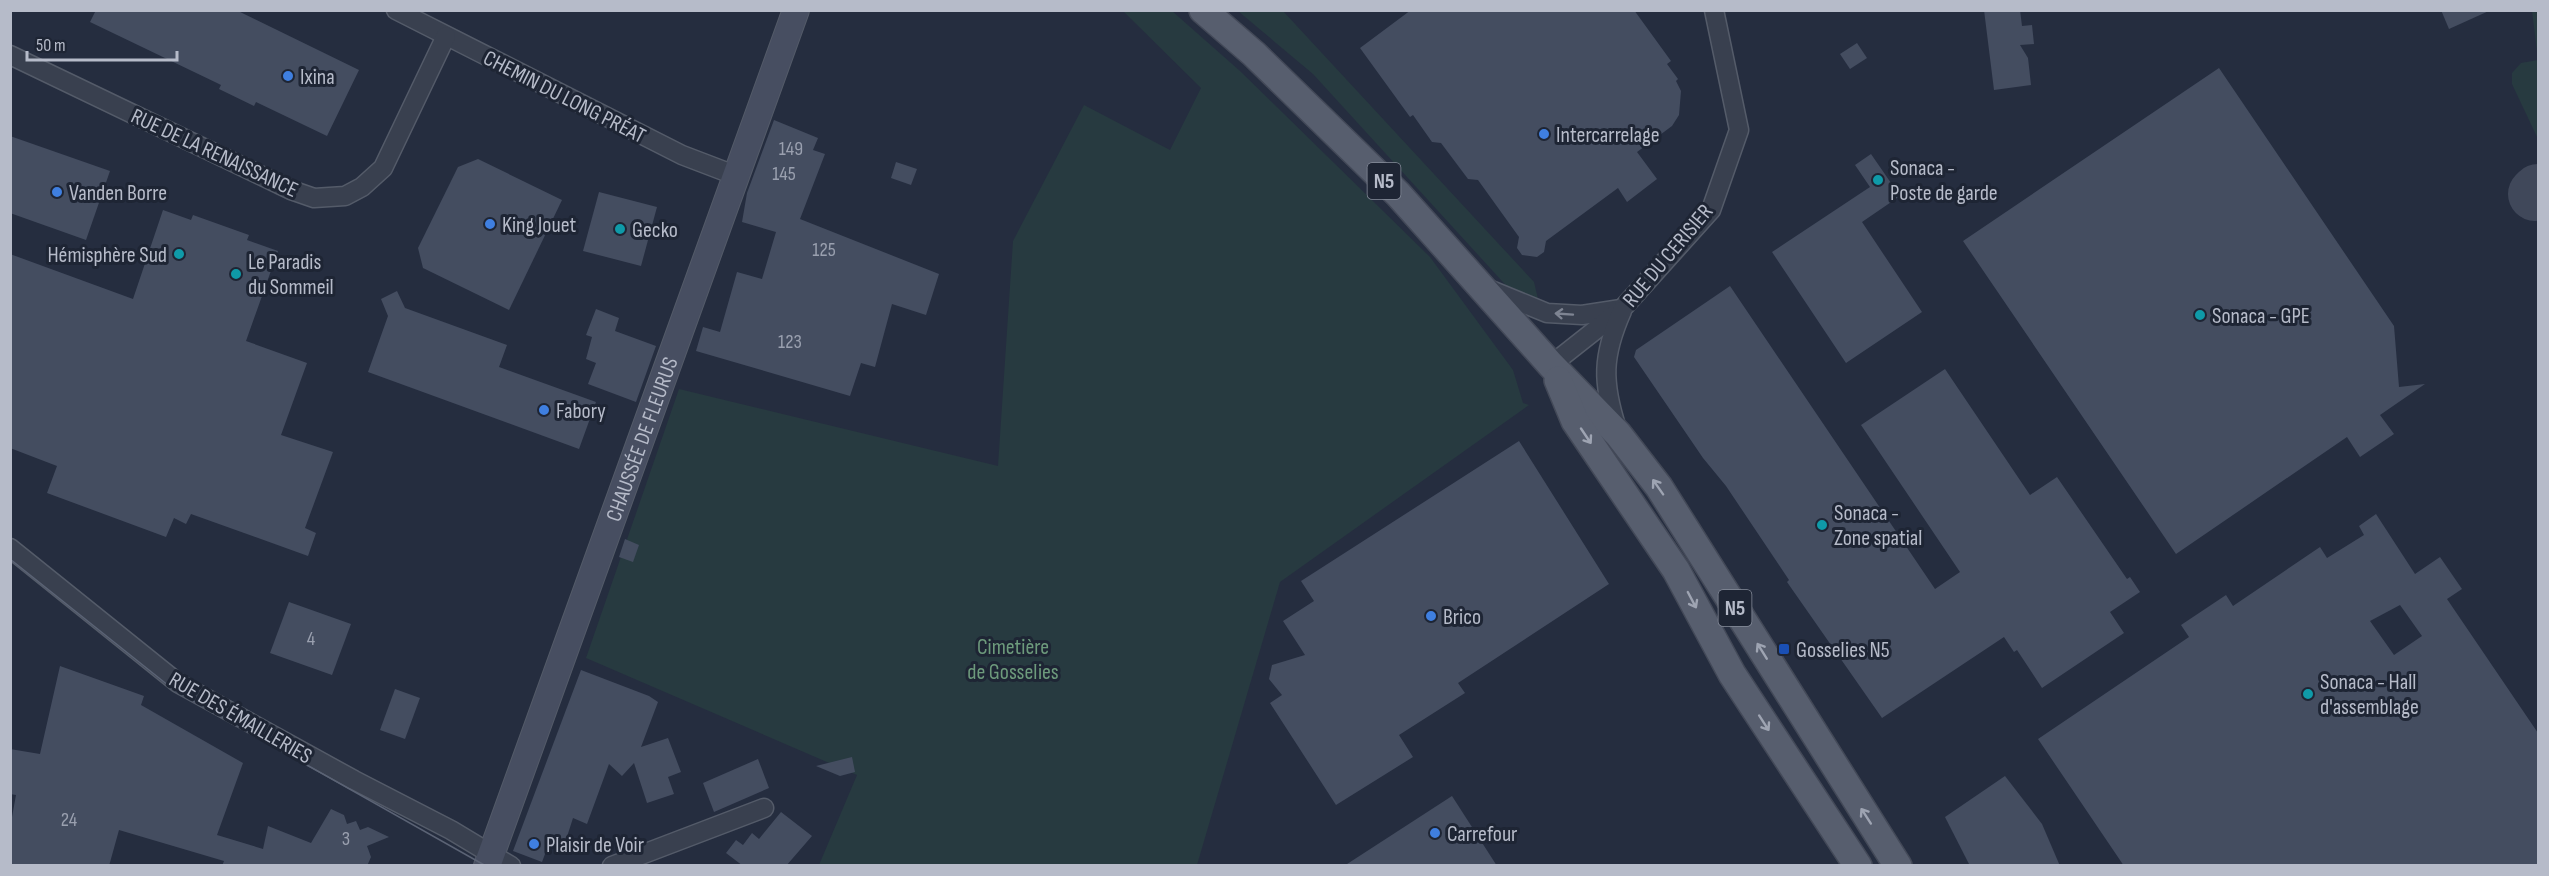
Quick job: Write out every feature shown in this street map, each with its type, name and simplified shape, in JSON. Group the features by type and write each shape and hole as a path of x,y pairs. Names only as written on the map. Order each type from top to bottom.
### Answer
{"main road":[{"name":"CHAUSSÉE DE FLEURUS","path":"496,862 796,10"},
{"name":"N5","path":"1203,10 1254,54 1398,194 1551,365 1618,434 1659,488 1898,866"},
{"name":"N5","path":"1551,365 1575,421 1676,570 1732,674 1858,866"}],"street":[{"name":"CHEMIN DU LONG PRÉAT","path":"396,10 682,154 737,176"},
{"name":"RUE DU CERISIER","path":"1551,365 1622,309 1711,210 1739,130 1714,10"},
{"name":"RUE DE LA RENAISSANCE","path":"10,55 291,190 314,198 331,198 345,196 362,186 383,168 446,36"},
{"path":"1481,286 1547,313 1582,315 1622,309"},
{"path":"1618,434 1606,394 1605,358 1610,338 1622,309"},
{"name":"RUE DES ÉMAILLERIES","path":"10,548 178,683 354,780 451,830 496,862"},
{"path":"612,866 764,808"}],"green space":[{"name":"Cimetière de Gosselies","path":"1123,11 1172,11 1240,71 1430,257 1513,370 1523,403 1529,405 1280,582 1197,865 819,865 857,775 586,658 679,389 998,466 1013,241 1084,105 1170,150 1201,88"},
{"path":"1238,11 1283,11 1534,282 1538,299 1522,303 1313,74"},
{"path":"2532,11 2538,11 2538,60"},
{"path":"2538,60 2538,139 2512,84 2512,73 2521,63"}],"building":[{"path":"96,10 236,10 359,70 327,136 256,102 254,106 219,89 221,85 90,22"},
{"name":"Intercarrelage","path":"1411,10 1634,10 1671,61 1667,64 1678,79 1676,81 1681,91 1679,115 1672,126 1637,152 1657,179 1627,202 1618,188 1546,241 1544,252 1537,257 1522,255 1517,248 1519,237 1478,180 1468,179 1441,143 1432,142 1413,115 1410,117 1360,48"},
{"path":"1984,10 2020,10 2022,26 2032,25 2034,44 2020,45 2028,58 2031,85 1994,90"},
{"path":"2441,10 2491,10 2449,29"},
{"path":"1857,43 1867,58 1850,69 1840,54"},
{"name":"Sonaca - GPE","path":"2219,68 2394,326 2399,387 2425,384 2380,415 2394,434 2360,457 2347,437 2176,554 1963,241"},
{"path":"774,120 818,138 813,150 825,154 800,219 939,274 926,315 892,304 875,367 861,363 850,396 696,351 703,327 720,332 737,272 762,279 776,232 742,222 747,193"},
{"name":"Vanden Borre","path":"10,136 110,171 86,240 10,213"},
{"path":"1871,154 1900,196 1862,222 1922,312 1846,363 1772,252 1870,187 1855,165"},
{"name":"King Jouet","path":"478,159 562,200 509,310 423,268 418,248 458,167"},
{"path":"896,162 917,169 911,185 891,178"},
{"name":"Gecko","path":"599,192 657,207 641,266 583,251"},
{"path":"163,210 191,220 193,215 249,235 247,240 278,251 246,341 307,363 281,435 333,452 305,528 316,533 308,556 191,514 186,524 174,518 166,537 47,493 57,466 10,448 10,254 133,299"},
{"name":"Sonaca - Zone spatial","path":"1730,286 1935,589 1960,572 1861,425 1945,369 2030,495 2057,477 2127,579 2130,577 2140,592 2110,612 2124,633 2042,688 2017,650 2014,652 2004,637 1882,718 1787,582 1789,580 1726,486 1703,458 1634,357 1636,350"},
{"path":"397,291 405,308 507,345 499,367 596,402 579,449 368,372 388,316 381,299"},
{"path":"596,309 619,318 615,331 656,346 636,402 588,384 596,363 586,359 592,337 586,335"},
{"name":"Brico","path":"1519,441 1609,584 1458,683 1465,693 1399,735 1413,757 1336,805 1270,703 1282,695 1269,679 1272,665 1305,655 1283,621 1314,601 1301,581"},
{"name":"Sonaca - Hall d'assemblage","path":"2376,514 2415,574 2440,557 2462,589 2447,599 2538,733 2538,866 2124,866 2038,739 2189,637 2181,625 2226,595 2233,606 2320,547 2327,558 2364,535 2359,526","holes":["2400,605 2422,636 2394,655 2370,621"]},
{"path":"625,539 639,545 633,562 619,557"},
{"path":"289,602 351,624 332,675 270,653"},
{"path":"60,666 144,696 141,705 243,763 217,835 263,849 268,826 311,843 331,809 344,815 347,824 356,821 360,830 368,827 389,837 367,846 371,857 367,866 222,866 224,861 119,830 109,866 10,866 10,828 16,795 10,794 10,749 40,754"},
{"path":"581,670 649,696 658,702 641,747 668,738 681,772 668,777 674,794 647,803 634,763 622,776 609,764 587,824 573,818 565,843 551,838 542,862 513,851"},
{"path":"395,689 420,698 405,739 380,730"},
{"path":"852,757 855,772 840,776 816,766"},
{"path":"758,759 769,788 714,812 703,783"},
{"path":"2005,776 2042,824 2060,866 1970,866 1945,817"},
{"name":"Carrefour","path":"1452,796 1497,866 1344,866"},
{"path":"781,812 812,836 786,866 743,866 726,853 736,840 743,845 752,833 759,839"}],"taxiway":[{"path":"2535,194 2538,191"}],"tram line":[{"path":"10,559 174,690 486,866"}],"place":[{"name":"Ixina","path":"288,76"},
{"name":"Intercarrelage","path":"1544,134"},
{"name":"Sonaca - Poste de garde","path":"1878,180"},
{"name":"Vanden Borre","path":"57,192"},
{"name":"King Jouet","path":"490,224"},
{"name":"Gecko","path":"620,229"},
{"name":"Hémisphère Sud","path":"179,254"},
{"name":"Le Paradis du Sommeil","path":"236,274"},
{"name":"Sonaca - GPE","path":"2200,315"},
{"name":"Fabory","path":"544,410"},
{"name":"Sonaca - Zone spatial","path":"1822,525"},
{"name":"Brico","path":"1431,616"},
{"name":"Gosselies N5","path":"1784,649"},
{"name":"Sonaca - Hall d'assemblage","path":"2308,694"},
{"name":"Carrefour","path":"1435,833"},
{"name":"Plaisir de Voir","path":"534,844"}]}
